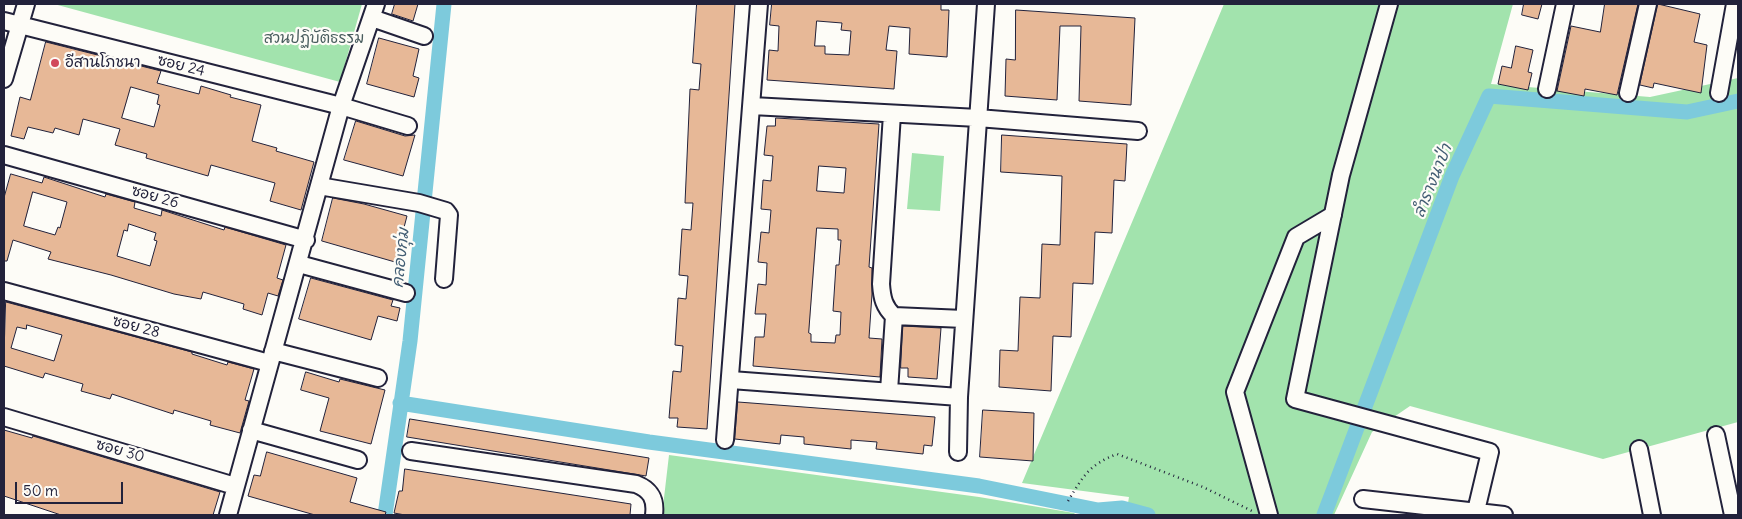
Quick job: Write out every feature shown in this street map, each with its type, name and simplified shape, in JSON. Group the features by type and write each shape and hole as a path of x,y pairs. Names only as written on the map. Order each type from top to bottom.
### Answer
{"street":[{"path":"4,80 26,4"},
{"path":"725,440 759,4"},
{"path":"958,452 964,319 986,4"},
{"path":"1389,4 1341,175 1295,399 1490,452 1476,514"},
{"path":"1547,90 1564,4"},
{"path":"1628,93 1648,4"},
{"path":"1719,92 1735,4"},
{"path":"228,515 250,430 306,240 341,106 374,11 424,36"},
{"name":"ซอย 24","path":"4,20 341,106 408,126"},
{"path":"752,106 978,118 1138,131"},
{"path":"892,114 881,284 882,299 887,309 894,316 964,319"},
{"name":"ซอย 26","path":"4,155 306,240"},
{"path":"319,186 423,204 449,213 444,279"},
{"path":"1269,515 1235,392 1296,237 1333,215"},
{"path":"299,264 406,293"},
{"name":"ซอย 28","path":"4,291 271,357 378,378"},
{"path":"888,392 894,316"},
{"path":"731,380 960,397"},
{"name":"ซอย 30","path":"4,417 235,486"},
{"path":"250,430 358,460"},
{"path":"1716,435 1733,515"},
{"path":"1639,449 1652,515"},
{"path":"411,451 636,484 645,487 652,495 655,506 654,515"},
{"path":"1363,499 1476,514 1504,515"}],"path":[{"path":"1068,501 1081,479 1096,462 1117,454 1203,488 1260,515"}],"green space":[{"name":"สวนปฏิบัติธรรม","path":"54,4 362,4 340,82"},
{"path":"1224,4 1513,4 1491,84 1650,97 1738,78 1738,422 1603,459 1410,406 1372,432 1334,515 1126,515 1129,497 1022,483"},
{"path":"912,153 944,156 940,211 907,209"},
{"path":"669,455 979,497 1074,513 1076,515 662,515"}],"building":[{"path":"395,4 418,4 413,21 392,14"},
{"path":"697,4 735,4 707,429 677,427 678,418 669,418 673,371 681,372 683,346 675,345 678,298 686,299 688,276 679,275 682,229 691,230 693,203 685,203 690,89 699,90 701,64 693,63"},
{"path":"772,4 941,4 941,10 949,10 947,57 909,54 910,28 889,26 886,50 897,51 894,89 767,80 769,50 778,51 779,26 770,25","holes":["817,21 842,23 841,30 851,31 849,55 825,54 825,46 815,46"]},
{"path":"1524,4 1542,4 1538,19 1522,15"},
{"path":"1605,4 1638,4 1617,95 1585,89 1584,96 1557,91 1571,26 1600,32"},
{"path":"1658,4 1700,14 1694,42 1707,45 1701,93 1654,83 1653,88 1640,85"},
{"path":"1016,10 1135,18 1131,105 1079,101 1081,26 1060,26 1057,100 1005,96 1006,59 1015,60"},
{"path":"379,38 419,49 413,76 419,78 414,97 367,84"},
{"path":"46,42 161,71 157,83 199,94 201,86 231,95 230,97 261,105 252,141 277,148 276,151 314,162 301,210 270,201 275,183 211,165 208,176 146,158 147,154 115,145 120,129 83,119 79,135 55,128 53,133 28,127 24,139 11,136 20,97 30,100","holes":["131,87 159,95 157,104 160,105 154,127 122,118"]},
{"path":"1516,46 1533,50 1528,72 1532,73 1528,90 1498,84 1502,66 1511,68"},
{"path":"776,118 879,124 869,267 872,268 872,294 869,338 882,339 880,377 753,366 755,337 764,337 766,314 755,314 758,284 766,285 767,263 758,262 761,232 769,233 771,210 761,209 763,180 771,181 773,156 764,155 767,126 775,126","holes":["819,166 846,168 844,193 817,191","817,228 838,229 838,240 841,240 839,265 836,265 833,311 841,312 840,335 836,335 835,343 811,342 811,334 809,333"]},
{"path":"356,121 405,136 415,135 403,176 344,160"},
{"path":"1002,135 1127,144 1125,181 1114,180 1112,233 1095,232 1093,284 1073,283 1071,337 1053,336 1051,391 999,387 1000,350 1018,351 1020,297 1040,298 1042,244 1060,245 1062,176 1001,172"},
{"path":"11,174 42,183 44,177 105,197 106,194 135,202 134,208 161,216 162,210 224,230 225,227 286,245 277,278 283,280 278,296 268,293 262,315 243,309 244,304 203,292 201,299 174,294 48,259 51,252 13,240 7,261 4,261 4,198","holes":["33,192 67,202 60,228 58,227 55,235 24,226","129,224 156,233 154,240 157,241 150,266 117,256 124,230 127,231"]},
{"path":"333,198 407,216 395,262 322,241"},
{"path":"311,278 393,300 391,306 400,308 397,321 378,316 371,340 299,319"},
{"path":"6,302 192,352 192,354 227,365 228,362 254,369 245,400 249,401 240,433 210,425 211,421 174,410 173,414 112,394 110,399 81,391 83,384 45,373 43,378 4,366","holes":["27,325 62,335 54,361 11,348 17,327 26,329"]},
{"path":"903,326 941,328 937,379 908,377 908,368 901,368"},
{"path":"306,372 339,382 340,379 385,390 371,444 320,431 329,398 301,390"},
{"path":"738,402 935,417 932,446 924,445 923,454 876,449 877,442 851,440 851,449 804,444 804,437 781,435 780,444 735,439"},
{"path":"983,410 1034,413 1033,461 980,457"},
{"path":"410,419 649,458 646,476 407,437"},
{"path":"4,430 32,438 33,436 220,492 213,515 61,515 4,496"},
{"path":"267,452 357,478 350,502 386,512 385,515 315,515 248,496 254,475 260,476"},
{"path":"405,469 631,504 630,515 405,515 394,513 399,491 402,491"}],"waterway":[{"name":"คลองกุ่ม","path":"385,515 410,341 444,4"},
{"name":"ลำรางนาป่า","path":"1324,515 1452,176 1489,96 1687,112 1738,101"},
{"path":"400,403 649,442 979,486 1098,510"},
{"name":"ลำรางนาป่า","path":"1098,515 1098,510 1122,508 1148,515"}],"place":[{"name":"อีสานโภชนา","path":"55,63"}]}
